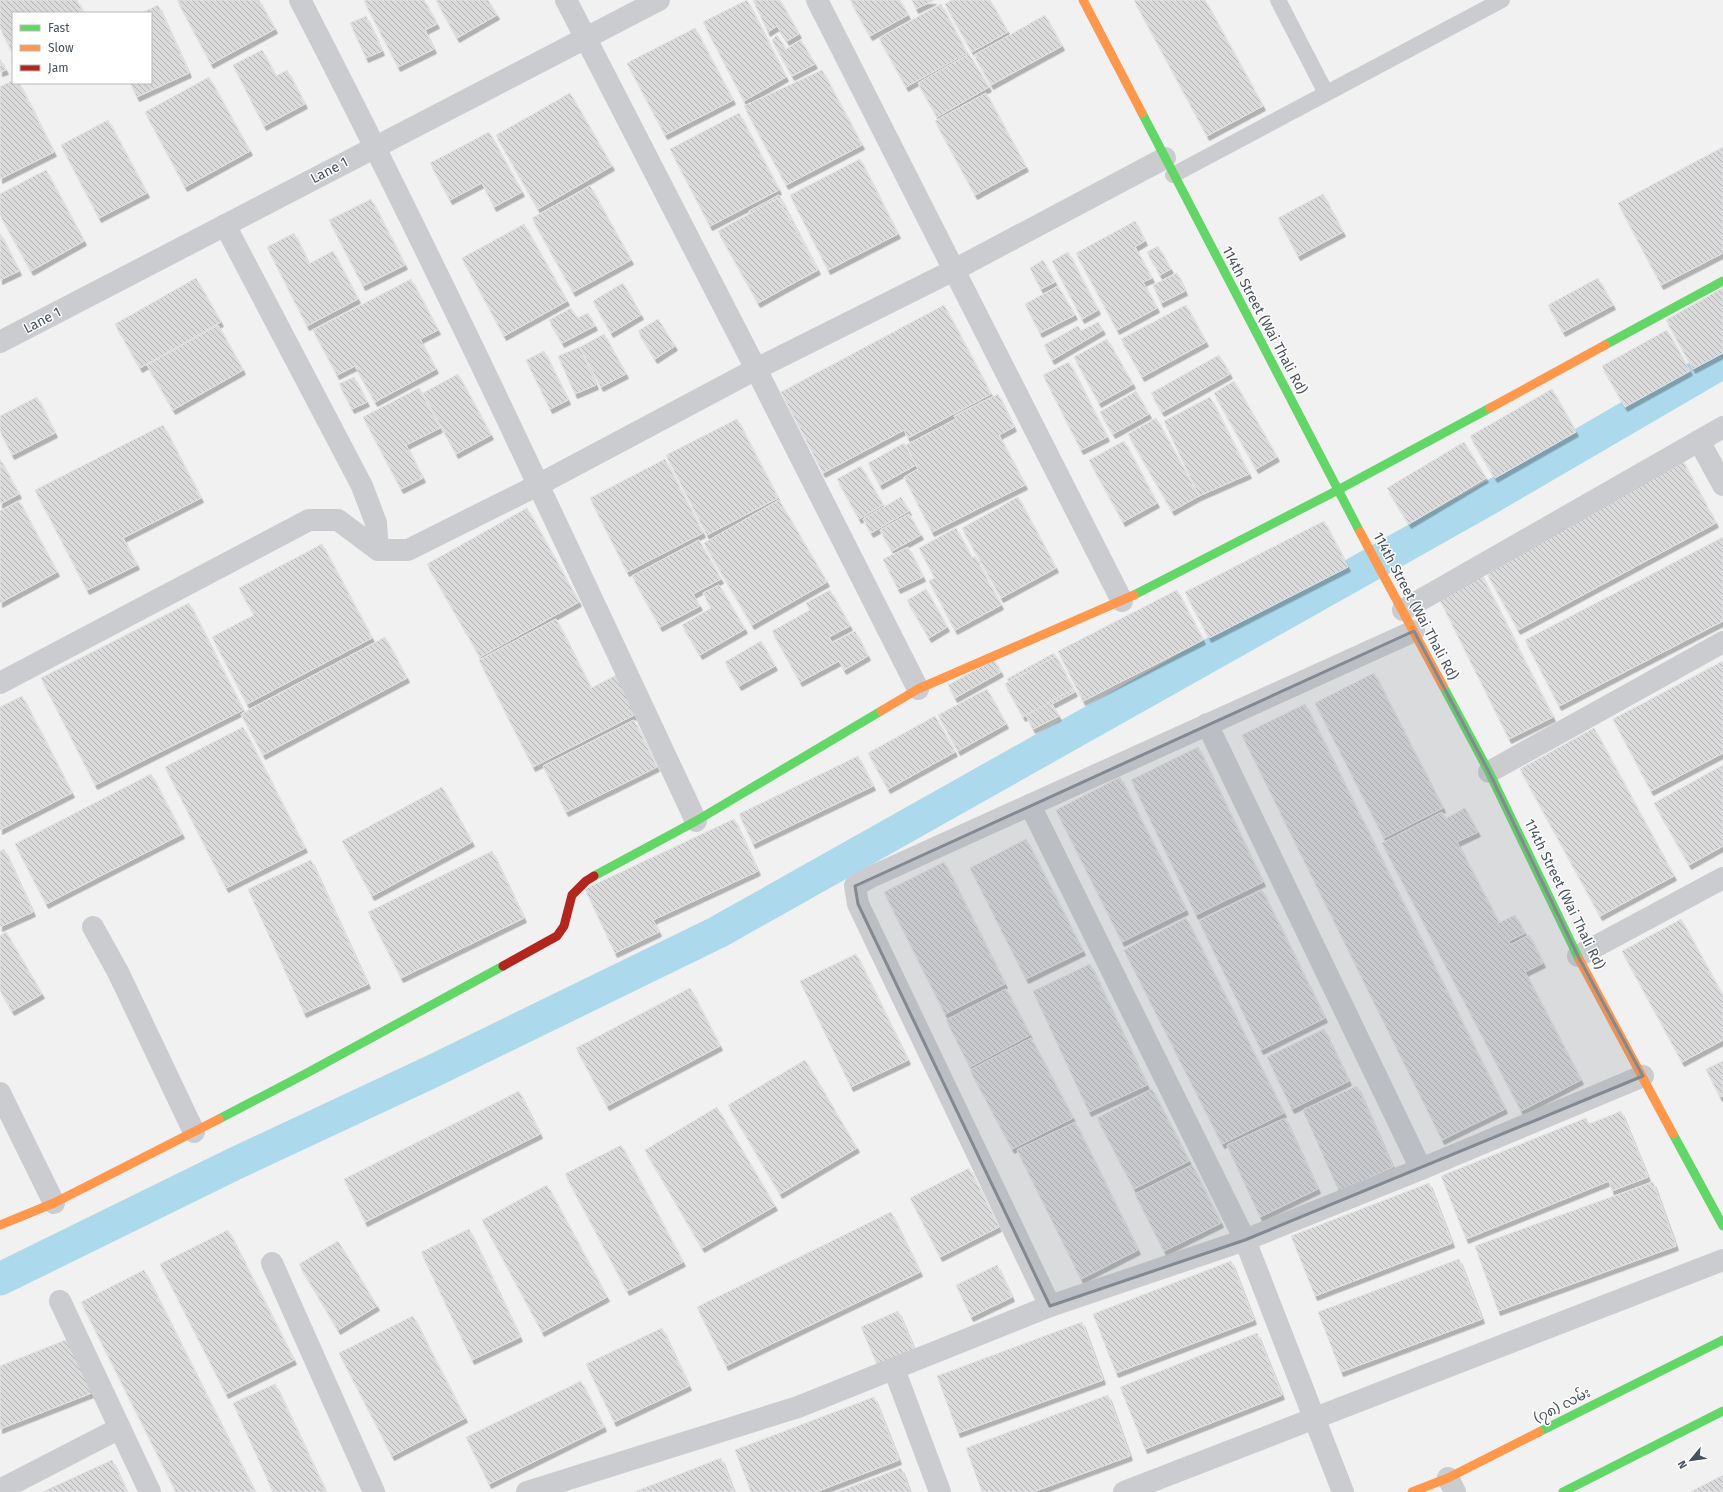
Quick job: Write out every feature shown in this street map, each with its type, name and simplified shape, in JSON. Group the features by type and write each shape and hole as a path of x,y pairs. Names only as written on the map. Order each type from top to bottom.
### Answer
{"street":[{"path":"300,0 376,146 538,484 696,821"},
{"path":"566,0 756,369 918,689"},
{"name":"Lane 1","path":"0,342 659,0"},
{"path":"818,0 1122,601"},
{"name":"114th Street (Wai Thali Rd)","path":"1083,0 1338,490 1399,601 1489,772 1578,956 1723,1226"},
{"path":"0,683 309,520 338,520 378,550 408,550 538,484 756,369 954,270 1169,166"},
{"path":"225,225 362,486 376,523 378,550"},
{"path":"0,1225 54,1203 194,1132 307,1073 557,936 564,926 566,910 572,895 586,881 696,821 918,689 1122,601 1338,490 1723,281"},
{"path":"1399,601 1723,427"},
{"path":"1699,441 1723,485"},
{"path":"1050,1306 858,904 855,886 871,877 1414,630"},
{"path":"1489,772 1723,642"},
{"path":"1207,724 1421,1169"},
{"path":"1030,805 1245,1240 1343,1492"},
{"path":"1578,956 1723,878"},
{"path":"93,928 130,997 194,1132"},
{"path":"527,1492 798,1407 1050,1306 1245,1240 1421,1169 1643,1076"},
{"path":"0,1093 54,1203"},
{"path":"1124,1492 1723,1260"},
{"path":"272,1263 374,1492"},
{"path":"60,1301 150,1492"},
{"name":"(၇၈) လမ်း","path":"1412,1492 1451,1485 1723,1340"},
{"path":"894,1368 940,1492"},
{"path":"1562,1492 1723,1411"},
{"path":"0,1490 120,1428"}],"lane":[{"path":"1278,0 1326,93"},
{"path":"1169,166 1326,93 1484,4 1502,0"}],"highlighted area":[{"path":"1414,631 1489,772 1578,956 1643,1076 1245,1240 1050,1306 858,904 855,886"}],"building":[{"path":"0,0 77,0 83,12 12,12 12,52 0,28"},
{"path":"177,0 259,0 275,29 211,64"},
{"path":"424,0 437,24 425,30 434,49 398,67 364,1"},
{"path":"436,0 488,0 497,15 457,38"},
{"path":"747,0 786,77 744,101 703,22"},
{"path":"753,0 780,0 799,34 787,41 777,26 768,32"},
{"path":"850,0 900,0 908,15 870,36"},
{"path":"912,0 934,0 916,9"},
{"path":"952,0 990,0 1008,32 972,52 945,4"},
{"path":"1134,0 1205,0 1263,106 1207,136"},
{"path":"941,4 967,53 906,87 879,38"},
{"path":"158,5 189,73 137,97 130,84 152,84 152,12 143,12"},
{"path":"1045,15 1062,46 991,85 974,55"},
{"path":"366,16 382,51 366,58 350,23"},
{"path":"695,28 733,100 665,135 627,63"},
{"path":"777,35 786,49 801,40 815,64 792,76 772,40"},
{"path":"262,50 276,76 287,70 305,104 264,126 233,65"},
{"path":"969,54 989,87 937,117 918,83"},
{"path":"0,59 6,70 0,72"},
{"path":"822,70 862,145 786,185 744,106"},
{"path":"209,77 250,151 185,187 145,112"},
{"path":"12,81 12,84 20,84 54,152 0,179 0,87"},
{"path":"570,93 612,166 538,209 496,135"},
{"path":"986,93 1026,167 975,195 935,121"},
{"path":"739,113 779,190 710,226 670,149"},
{"path":"108,120 147,193 99,218 61,145"},
{"path":"489,132 522,192 494,207 482,183 450,200 430,163"},
{"path":"1723,147 1723,253 1661,285 1618,203"},
{"path":"860,159 898,234 828,270 790,195"},
{"path":"46,170 84,241 31,271 0,215 0,194"},
{"path":"590,186 631,260 573,292 532,218"},
{"path":"1323,194 1343,232 1298,256 1278,218"},
{"path":"779,195 818,270 788,286 749,211"},
{"path":"778,198 817,270 758,303 718,231"},
{"path":"371,199 405,265 363,286 329,220"},
{"path":"1135,221 1145,241 1135,247 1152,278 1143,282 1157,308 1117,330 1076,253"},
{"path":"524,224 567,301 504,336 462,258"},
{"path":"0,233 19,271 0,280"},
{"path":"294,233 309,264 333,251 358,299 307,326 267,247"},
{"path":"1158,246 1171,269 1160,275 1147,252"},
{"path":"1068,252 1098,310 1082,319 1052,261"},
{"path":"1043,260 1055,282 1041,289 1030,268"},
{"path":"1177,273 1185,291 1161,303 1153,285"},
{"path":"196,278 221,322 140,368 115,324"},
{"path":"1598,278 1613,305 1563,332 1548,305"},
{"path":"411,279 438,330 420,339 436,369 375,402 355,366 337,375 313,330"},
{"path":"623,283 641,315 611,333 593,301"},
{"path":"1058,286 1075,315 1040,333 1025,304"},
{"path":"1723,288 1723,353 1693,369 1666,320"},
{"path":"944,305 991,394 908,438 904,430 823,473 781,392"},
{"path":"1186,305 1206,342 1142,377 1121,339"},
{"path":"571,308 577,318 588,313 595,326 562,343 549,320"},
{"path":"658,319 675,346 655,359 638,331"},
{"path":"1098,322 1103,330 1052,360 1044,345 1078,326 1081,331"},
{"path":"218,325 243,370 173,410 147,365"},
{"path":"1667,330 1690,371 1625,407 1602,366"},
{"path":"604,334 626,374 601,387 580,347"},
{"path":"1107,339 1133,384 1099,403 1074,357"},
{"path":"580,347 596,385 575,394 558,356"},
{"path":"544,351 568,400 550,409 526,360"},
{"path":"1219,355 1230,374 1162,412 1151,393"},
{"path":"1069,362 1107,437 1081,450 1043,375"},
{"path":"458,374 491,435 456,454 423,393"},
{"path":"354,377 367,402 352,409 339,384"},
{"path":"1234,381 1277,457 1256,469 1214,393"},
{"path":"419,388 440,428 406,445 423,478 401,489 363,417"},
{"path":"1552,389 1576,432 1495,478 1470,436"},
{"path":"1136,391 1149,414 1113,434 1100,412"},
{"path":"998,394 1014,427 999,435 1025,485 932,532 904,477 918,469 906,445 956,419 954,416"},
{"path":"37,397 55,433 12,455 0,431 0,416"},
{"path":"1210,397 1249,474 1199,496 1164,421"},
{"path":"1156,418 1199,496 1172,511 1128,434"},
{"path":"737,419 778,498 707,535 666,455"},
{"path":"163,425 201,498 123,538 137,565 87,590 35,490"},
{"path":"1124,441 1157,503 1123,522 1089,460"},
{"path":"1464,442 1486,478 1409,524 1387,488"},
{"path":"904,443 916,465 880,485 868,463"},
{"path":"1681,458 1716,523 1518,630 1483,566"},
{"path":"0,459 19,494 0,504"},
{"path":"665,459 703,533 627,572 590,498"},
{"path":"861,466 883,505 859,519 837,479"},
{"path":"901,497 909,511 871,533 863,519"},
{"path":"1018,497 1056,568 1001,598 962,528"},
{"path":"779,500 827,582 752,625 704,543"},
{"path":"19,501 57,572 0,603 0,511"},
{"path":"527,508 579,602 480,657 427,564"},
{"path":"909,514 921,535 892,551 880,530"},
{"path":"1324,521 1348,567 1209,638 1185,592"},
{"path":"956,528 972,558 975,556 1001,605 955,630 929,581 935,578 919,548"},
{"path":"1723,537 1723,621 1559,706 1525,640"},
{"path":"699,540 721,579 693,594 700,606 660,627 632,576"},
{"path":"322,544 372,638 247,704 212,637 254,615 239,588"},
{"path":"908,547 923,577 898,589 883,559"},
{"path":"1480,572 1553,717 1509,739 1437,594"},
{"path":"719,585 745,629 700,655 682,625 711,608 703,593"},
{"path":"926,589 947,627 929,638 907,600"},
{"path":"830,590 850,626 829,637 832,643 855,631 868,656 844,670 839,661 800,682 772,631 810,610 806,603"},
{"path":"1177,590 1203,640 1083,701 1058,651"},
{"path":"189,603 243,710 95,785 41,678"},
{"path":"556,619 591,688 620,673 640,712 533,767 479,660"},
{"path":"385,637 407,678 263,755 241,714"},
{"path":"761,641 775,666 739,686 725,662"},
{"path":"1054,653 1075,692 1052,704 1059,716 1033,729 1007,679"},
{"path":"1056,656 1073,689 1023,717 1005,684"},
{"path":"994,660 1001,672 955,698 948,685"},
{"path":"1723,661 1723,753 1651,791 1613,719"},
{"path":"1374,673 1443,808 1384,838 1315,703"},
{"path":"987,689 1006,724 958,751 938,715"},
{"path":"22,696 72,793 0,830 0,707"},
{"path":"1305,704 1505,1109 1442,1140 1242,735"},
{"path":"935,716 955,752 888,789 868,753"},
{"path":"634,720 657,767 566,812 543,766"},
{"path":"243,727 305,848 226,888 165,767"},
{"path":"1594,728 1674,876 1600,916 1520,769"},
{"path":"1198,747 1263,882 1196,915 1131,780"},
{"path":"858,756 873,786 753,844 739,814"},
{"path":"1723,765 1723,846 1689,865 1654,803"},
{"path":"151,774 182,834 46,904 15,844"},
{"path":"1120,777 1186,910 1122,942 1056,810"},
{"path":"442,787 472,842 372,896 342,841"},
{"path":"1465,808 1478,832 1457,842 1499,923 1515,915 1525,933 1509,941 1510,945 1529,935 1543,963 1525,972 1581,1080 1521,1111 1382,843 1442,812 1445,819"},
{"path":"734,819 758,871 653,920 659,932 615,953 585,889"},
{"path":"1026,839 1083,951 1026,979 970,868"},
{"path":"4,849 33,912 0,927 0,851"},
{"path":"492,851 524,918 401,978 368,912"},
{"path":"311,860 368,984 304,1013 248,889"},
{"path":"944,862 1005,984 945,1014 884,892"},
{"path":"1262,890 1325,1018 1261,1050 1199,921"},
{"path":"1186,918 1284,1113 1222,1144 1124,950"},
{"path":"1681,919 1723,996 1723,1040 1682,1062 1622,951"},
{"path":"6,932 42,994 12,1011 0,990 0,936"},
{"path":"856,954 908,1060 851,1087 800,981"},
{"path":"1090,964 1147,1085 1089,1112 1033,991"},
{"path":"690,988 720,1046 607,1106 576,1048"},
{"path":"1006,989 1030,1035 970,1067 946,1020"},
{"path":"1324,1029 1349,1081 1292,1109 1267,1057"},
{"path":"1031,1038 1073,1118 1012,1149 970,1070"},
{"path":"805,1060 857,1148 780,1194 728,1105"},
{"path":"1723,1061 1723,1096 1720,1097 1706,1069"},
{"path":"1357,1086 1393,1167 1339,1191 1303,1110"},
{"path":"1152,1089 1189,1161 1134,1189 1097,1118"},
{"path":"519,1091 540,1134 365,1222 344,1179"},
{"path":"717,1107 775,1206 702,1248 645,1150"},
{"path":"1621,1111 1648,1177 1612,1191 1609,1181 1466,1239 1441,1176 1586,1118 1589,1124"},
{"path":"1285,1118 1318,1189 1260,1217 1227,1145"},
{"path":"1075,1122 1138,1250 1081,1279 1017,1150"},
{"path":"621,1145 683,1262 627,1291 565,1174"},
{"path":"1192,1165 1221,1223 1164,1251 1135,1194"},
{"path":"969,1168 999,1227 940,1257 910,1198"},
{"path":"1653,1182 1676,1246 1498,1311 1475,1246"},
{"path":"1429,1183 1452,1243 1315,1296 1291,1236"},
{"path":"547,1185 607,1297 542,1332 482,1220"},
{"path":"891,1212 920,1272 726,1366 697,1307"},
{"path":"469,1229 520,1337 472,1360 421,1252"},
{"path":"228,1230 294,1360 226,1394 160,1264"},
{"path":"338,1241 377,1306 338,1330 299,1264"},
{"path":"1459,1259 1482,1319 1341,1372 1318,1312"},
{"path":"1231,1261 1254,1320 1116,1373 1093,1314"},
{"path":"997,1265 1012,1297 971,1317 956,1285"},
{"path":"144,1270 255,1492 176,1492 81,1302"},
{"path":"898,1311 916,1353 879,1369 861,1327"},
{"path":"413,1316 465,1418 392,1456 339,1353"},
{"path":"1082,1322 1103,1380 958,1433 937,1376"},
{"path":"662,1328 689,1386 614,1422 586,1364"},
{"path":"1257,1333 1282,1395 1145,1449 1120,1387"},
{"path":"73,1337 94,1392 0,1429 0,1366"},
{"path":"581,1381 604,1427 489,1484 466,1437"},
{"path":"275,1384 326,1492 273,1492 233,1403"},
{"path":"1108,1395 1130,1456 1033,1492 982,1492 966,1448"},
{"path":"874,1397 899,1460 816,1492 751,1492 735,1450"},
{"path":"721,1458 734,1492 634,1492"},
{"path":"112,1460 127,1492 42,1492"},
{"path":"901,1468 910,1492 837,1492"},
{"path":"1723,1475 1723,1492 1690,1492"}],"waterway":[{"path":"0,1279 234,1164 433,1071 718,932 1493,496 1723,362"}],"traffic: fast":[{"path":"1142,113 1360,532"},
{"path":"1605,345 1723,281"},
{"path":"1134,595 1338,490 1490,408"},
{"path":"1443,686 1489,772 1579,959"},
{"path":"594,876 696,821 881,711"},
{"path":"219,1119 307,1073 503,966"},
{"path":"1673,1134 1723,1226"},
{"path":"1539,1432 1723,1340"},
{"path":"1563,1492 1723,1411"}],"traffic: slow":[{"path":"1083,0 1142,113"},
{"path":"1490,408 1605,345"},
{"path":"1360,532 1443,686"},
{"path":"881,711 918,689 1134,595"},
{"path":"1579,959 1673,1134"},
{"path":"0,1225 54,1203 219,1119"},
{"path":"1412,1492 1448,1478 1539,1432"}],"traffic: jam":[{"path":"503,966 557,936 564,926 572,895 586,881 594,876"}]}
